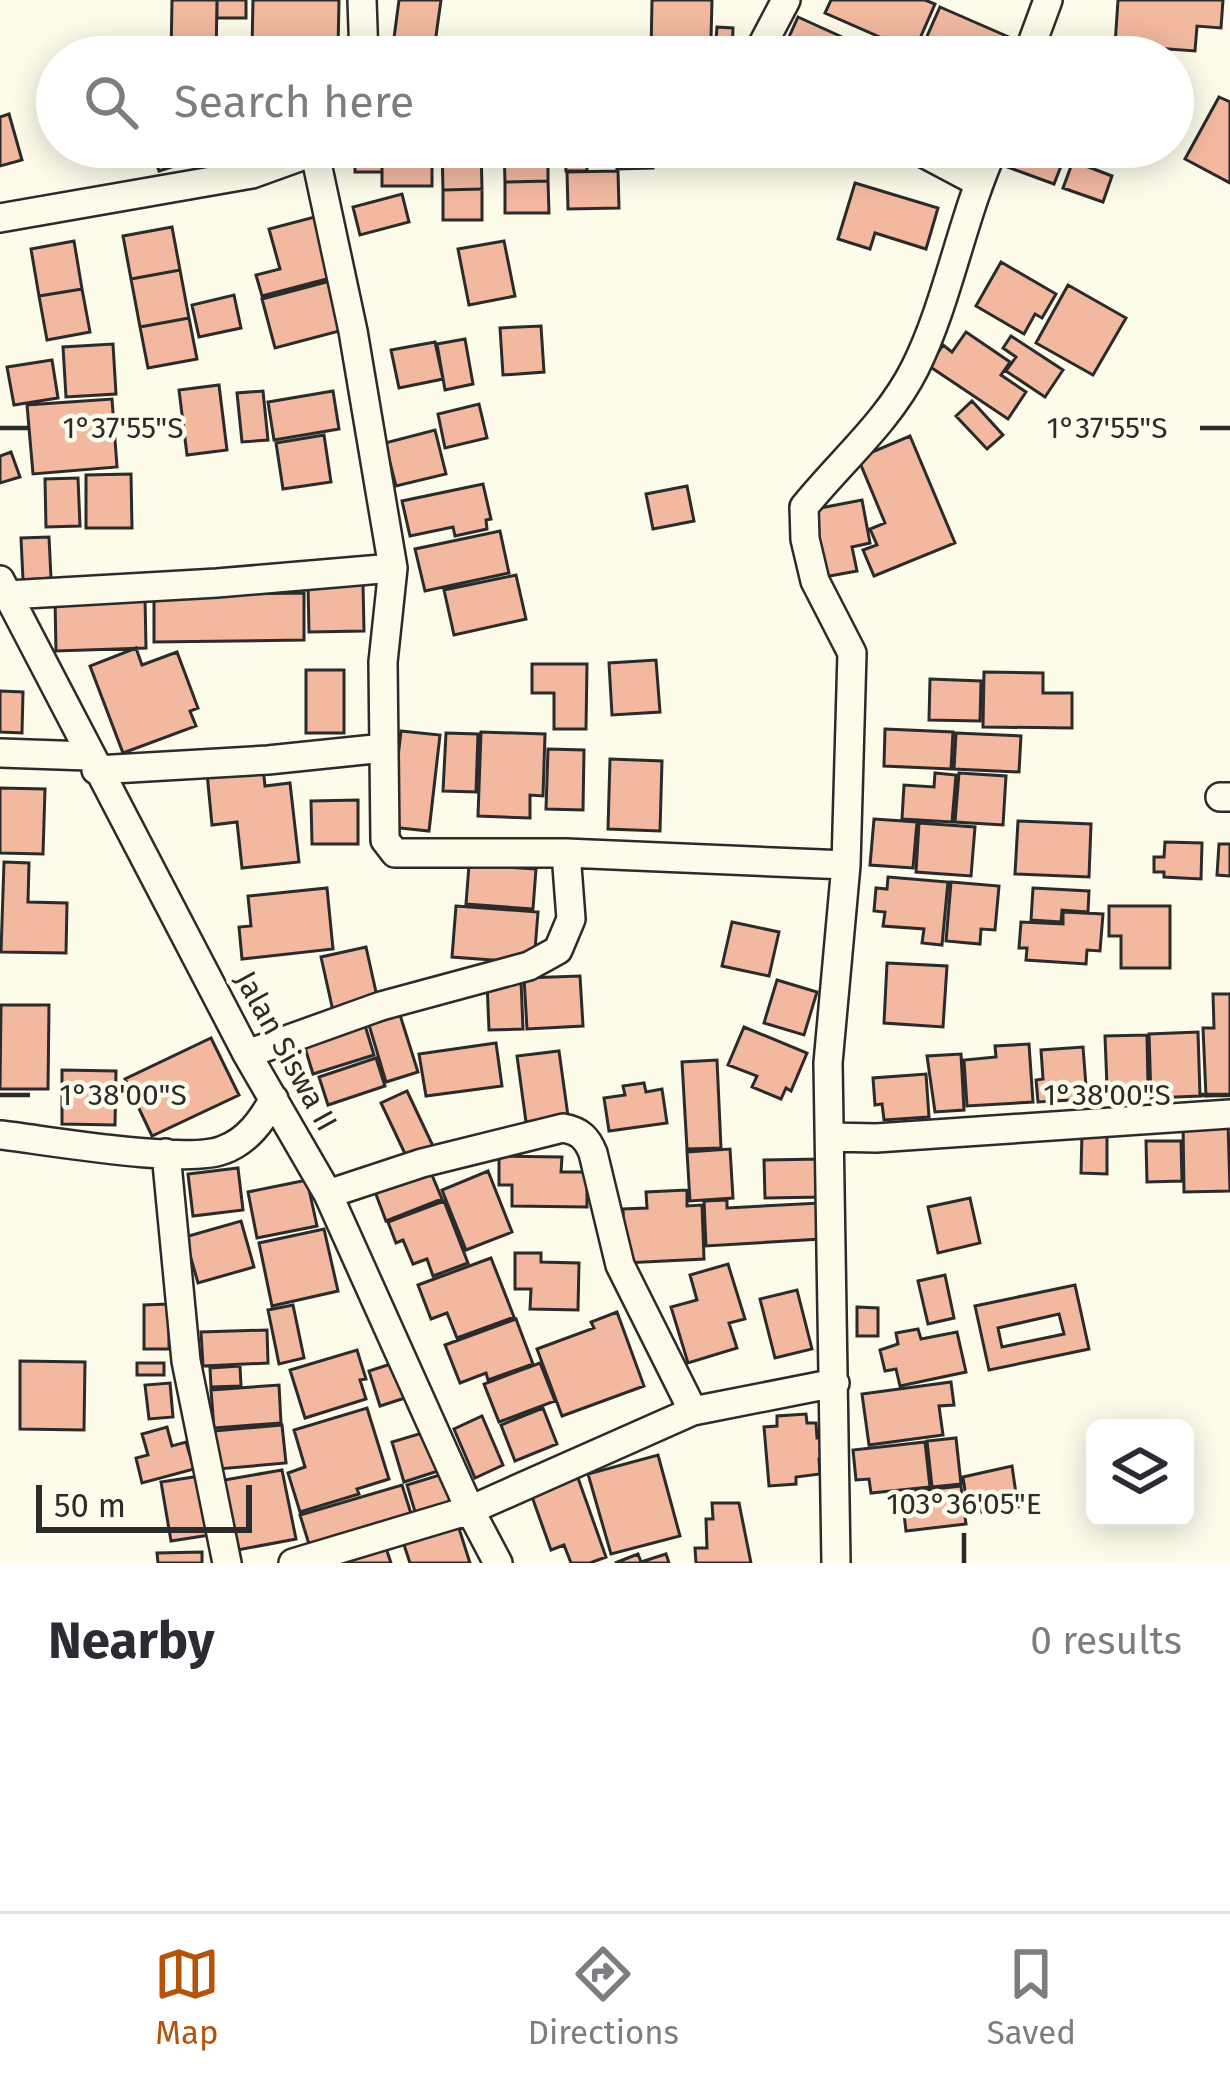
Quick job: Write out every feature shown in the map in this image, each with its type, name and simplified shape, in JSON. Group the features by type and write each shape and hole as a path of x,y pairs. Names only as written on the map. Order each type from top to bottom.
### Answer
{"street":[{"path":"362,0 363,36"},
{"path":"767,36 786,0"},
{"path":"1035,36 1048,0"},
{"path":"0,218 270,168"},
{"path":"324,168 393,568 383,662 385,840 395,853 566,853 846,865"},
{"path":"952,168 978,182"},
{"path":"836,1563 828,1063 846,865 852,653 815,581 805,539 804,507 883,420 916,367 984,168"},
{"path":"4,587 217,583 393,568"},
{"name":"Jalan Siswa II","path":"4,587 247,1054 328,1194 498,1563"},
{"path":"0,753 92,763 268,760 384,748"},
{"path":"247,1054 381,1006 529,967 558,950 571,920 566,853"},
{"path":"0,1136 166,1153 222,1151 258,1127 274,1099"},
{"path":"831,1137 1230,1114"},
{"path":"328,1194 422,1163 563,1128 574,1130 588,1139 593,1153 620,1265 693,1411"},
{"path":"166,1153 186,1361 227,1563"},
{"path":"293,1563 470,1510 693,1411 835,1383"}],"building":[{"path":"172,0 217,0 216,36 171,36"},
{"path":"217,0 246,0 246,18 217,18"},
{"path":"253,0 339,0 338,36 252,36"},
{"path":"399,0 441,0 436,36 394,36"},
{"path":"652,0 712,0 711,36 651,36"},
{"path":"831,0 925,0 935,4 921,36 877,36 825,13"},
{"path":"1118,0 1223,0 1221,28 1197,26 1195,51 1194,36 1116,36"},
{"path":"940,7 1006,36 927,36"},
{"path":"798,17 840,36 789,36"},
{"path":"717,27 733,28 733,36 716,36"},
{"path":"1219,97 1230,102 1230,183 1194,164 1194,143"},
{"path":"9,114 22,160 0,166 0,117"},
{"path":"355,168 382,168 382,172 355,172"},
{"path":"382,168 432,168 432,186 382,186"},
{"path":"442,168 482,168 482,189 443,190"},
{"path":"505,168 548,168 548,181 505,182"},
{"path":"1010,168 1060,168 1054,184"},
{"path":"1070,168 1091,168 1112,176 1103,202 1063,188"},
{"path":"618,171 619,208 568,209 567,172"},
{"path":"548,181 549,213 505,213 505,182"},
{"path":"855,183 938,208 926,249 875,233 870,249 838,239"},
{"path":"482,189 482,220 443,220 443,190"},
{"path":"402,194 409,222 360,235 353,207"},
{"path":"322,215 338,276 262,296 256,275 280,269 269,229"},
{"path":"172,227 180,270 131,279 123,236"},
{"path":"74,241 82,289 39,296 31,249"},
{"path":"504,241 515,296 469,305 458,249"},
{"path":"1001,262 1056,294 1042,318 1035,314 1024,334 976,306"},
{"path":"180,270 189,318 140,327 131,279"},
{"path":"334,280 347,329 275,348 262,299"},
{"path":"1068,285 1126,318 1093,375 1036,343"},
{"path":"82,289 90,332 47,340 39,296"},
{"path":"234,295 241,328 199,337 192,305"},
{"path":"189,318 197,359 148,368 140,327"},
{"path":"541,326 544,372 503,375 500,328"},
{"path":"966,332 1010,362 1001,375 1026,392 1008,419 929,366 943,345 952,352"},
{"path":"1011,336 1063,370 1045,397 1006,371 1016,357 1003,348"},
{"path":"465,339 473,384 445,390 437,344"},
{"path":"435,342 443,379 399,388 391,350"},
{"path":"113,344 116,394 66,397 63,347"},
{"path":"52,360 58,398 14,405 7,367"},
{"path":"219,385 227,450 187,455 179,390"},
{"path":"263,391 268,440 242,442 237,393"},
{"path":"333,391 339,429 274,440 268,402"},
{"path":"112,399 117,467 33,474 27,405"},
{"path":"972,401 1003,435 987,449 956,416"},
{"path":"479,404 487,438 445,448 438,414"},
{"path":"435,430 446,474 396,486 385,443"},
{"path":"324,435 331,482 283,489 276,443"},
{"path":"910,436 955,543 874,576 863,550 877,545 870,529 885,523 858,458"},
{"path":"11,452 20,477 0,483 0,456"},
{"path":"131,474 132,528 86,528 86,475"},
{"path":"78,478 80,526 46,527 45,479"},
{"path":"483,484 491,519 486,520 487,529 455,536 453,527 410,536 402,501"},
{"path":"687,486 694,521 653,529 646,494"},
{"path":"862,500 870,543 852,547 857,571 824,577 810,510"},
{"path":"500,531 509,573 425,591 415,549"},
{"path":"49,537 51,578 23,580 21,538"},
{"path":"516,575 526,619 454,635 444,590"},
{"path":"363,584 364,631 309,632 308,585"},
{"path":"304,593 304,640 154,642 154,595"},
{"path":"145,597 146,648 56,651 55,599"},
{"path":"136,648 142,665 177,652 198,708 190,711 196,726 123,753 90,666"},
{"path":"656,660 660,712 612,715 609,663"},
{"path":"532,664 587,664 586,729 554,729 554,693 532,693"},
{"path":"306,670 344,670 344,733 306,733"},
{"path":"984,672 1043,673 1043,693 1072,693 1072,728 983,727"},
{"path":"930,679 981,681 980,721 929,720"},
{"path":"0,691 23,692 22,733 0,732"},
{"path":"885,729 953,732 951,769 884,766"},
{"path":"401,731 440,735 429,831 390,827"},
{"path":"481,732 545,734 543,796 530,795 530,818 478,816"},
{"path":"446,733 478,734 476,792 443,791"},
{"path":"956,733 1021,736 1019,772 954,769"},
{"path":"548,749 584,750 583,810 546,809"},
{"path":"610,759 662,761 660,831 608,829"},
{"path":"263,768 265,786 290,783 299,862 242,868 237,822 212,825 207,773"},
{"path":"935,773 956,775 952,822 902,819 904,785 934,787"},
{"path":"959,773 1006,776 1003,825 955,822"},
{"path":"0,788 45,789 43,854 0,853"},
{"path":"358,800 358,844 312,844 311,801"},
{"path":"874,819 917,822 913,868 870,865"},
{"path":"1018,821 1091,824 1089,877 1015,874"},
{"path":"919,823 975,827 971,876 916,872"},
{"path":"1165,842 1202,843 1201,879 1154,872 1154,857 1164,857"},
{"path":"1219,844 1230,844 1230,876 1217,875"},
{"path":"4,862 29,863 28,902 67,903 66,953 1,952"},
{"path":"469,865 536,869 533,909 466,904"},
{"path":"888,877 948,882 942,945 922,943 924,929 883,926 885,912 874,911 876,888 887,889"},
{"path":"951,882 999,886 995,930 981,929 980,944 946,941"},
{"path":"327,888 333,949 242,959 239,927 251,926 248,896"},
{"path":"1033,888 1089,891 1088,912 1062,910 1061,922 1031,920"},
{"path":"456,906 538,912 534,963 452,957"},
{"path":"1109,906 1170,906 1170,968 1121,968 1121,936 1109,936"},
{"path":"1063,912 1103,914 1100,951 1087,950 1086,964 1026,960 1027,948 1019,948 1021,922 1063,924"},
{"path":"732,922 779,932 769,976 722,966"},
{"path":"366,947 378,1001 333,1011 321,957"},
{"path":"887,963 947,966 943,1027 884,1023"},
{"path":"580,976 583,1026 527,1029 524,978"},
{"path":"521,980 523,1029 489,1030 487,982"},
{"path":"777,980 817,992 804,1035 764,1023"},
{"path":"1213,994 1230,994 1230,1095 1206,1096 1203,1028 1214,1028"},
{"path":"1,1005 49,1005 48,1089 0,1089"},
{"path":"400,1015 418,1072 386,1082 369,1025"},
{"path":"364,1022 374,1055 313,1074 303,1041"},
{"path":"744,1027 807,1053 791,1091 786,1088 781,1099 752,1087 757,1076 728,1065"},
{"path":"1198,1032 1200,1096 1151,1098 1149,1034"},
{"path":"1147,1035 1148,1086 1107,1087 1105,1036"},
{"path":"211,1038 239,1095 152,1136 125,1079"},
{"path":"496,1043 502,1086 426,1096 419,1054"},
{"path":"1029,1044 1033,1102 967,1106 964,1060 996,1057 995,1046"},
{"path":"1083,1047 1087,1099 1038,1102 1036,1080 1043,1079 1041,1050"},
{"path":"559,1051 568,1116 526,1122 517,1056"},
{"path":"961,1054 964,1110 935,1112 927,1056"},
{"path":"376,1058 385,1086 328,1105 319,1077"},
{"path":"717,1060 721,1148 687,1149 682,1062"},
{"path":"62,1070 116,1071 115,1125 62,1124"},
{"path":"926,1074 929,1117 884,1120 882,1104 875,1105 873,1078"},
{"path":"644,1083 646,1092 662,1089 667,1123 609,1131 604,1098 625,1095 623,1086"},
{"path":"407,1091 433,1146 407,1158 381,1103"},
{"path":"1228,1122 1230,1191 1184,1192 1183,1123"},
{"path":"1082,1133 1107,1133 1107,1174 1081,1173"},
{"path":"1146,1141 1181,1141 1182,1181 1147,1182"},
{"path":"730,1149 733,1198 690,1201 687,1152"},
{"path":"499,1156 562,1157 561,1172 587,1172 587,1207 512,1206 512,1185 499,1185"},
{"path":"823,1159 824,1197 765,1198 764,1160"},
{"path":"238,1168 243,1210 193,1216 188,1174"},
{"path":"429,1168 442,1199 386,1221 374,1189"},
{"path":"488,1171 512,1232 466,1250 442,1190"},
{"path":"307,1180 317,1226 257,1238 248,1192"},
{"path":"687,1190 687,1206 702,1205 704,1259 625,1263 623,1209 647,1208 646,1192"},
{"path":"970,1198 980,1243 938,1253 928,1207"},
{"path":"727,1200 727,1208 820,1203 821,1239 706,1246 704,1201"},
{"path":"444,1201 468,1263 433,1276 427,1259 413,1264 403,1240 396,1243 388,1222"},
{"path":"241,1221 254,1267 198,1283 185,1237"},
{"path":"324,1229 338,1291 272,1306 259,1243"},
{"path":"515,1253 541,1253 541,1262 579,1263 578,1310 530,1309 531,1289 515,1289"},
{"path":"491,1258 514,1317 457,1338 447,1313 431,1319 418,1285"},
{"path":"728,1264 745,1319 729,1323 737,1348 688,1363 671,1307 697,1300 690,1275"},
{"path":"945,1275 954,1318 928,1324 918,1281"},
{"path":"1075,1285 1089,1349 989,1370 975,1306","holes":["1059,1314 1064,1334 1002,1347 998,1328"]},
{"path":"797,1290 812,1349 775,1358 760,1299"},
{"path":"169,1304 169,1349 144,1349 144,1305"},
{"path":"293,1305 304,1358 279,1364 268,1310"},
{"path":"857,1307 878,1308 878,1336 857,1336"},
{"path":"617,1312 644,1386 562,1416 537,1349 594,1328 591,1322"},
{"path":"516,1319 533,1364 488,1380 486,1373 460,1383 445,1345"},
{"path":"918,1329 921,1339 957,1332 966,1372 900,1386 896,1369 885,1371 880,1350 898,1344 896,1333"},
{"path":"267,1330 268,1363 203,1366 201,1332"},
{"path":"357,1350 366,1379 360,1380 366,1399 305,1418 290,1370"},
{"path":"20,1361 85,1362 84,1430 20,1429"},
{"path":"397,1362 408,1397 380,1406 369,1371"},
{"path":"137,1363 164,1363 164,1375 137,1375"},
{"path":"540,1363 555,1401 499,1422 484,1384"},
{"path":"240,1366 241,1386 211,1387 210,1368"},
{"path":"951,1382 954,1405 939,1406 943,1435 869,1445 862,1394"},
{"path":"170,1383 173,1417 149,1419 145,1385"},
{"path":"279,1385 281,1423 214,1428 211,1390"},
{"path":"367,1408 389,1479 357,1489 359,1494 300,1512 288,1473 305,1467 294,1430"},
{"path":"543,1408 557,1444 515,1461 501,1425"},
{"path":"806,1414 807,1423 816,1423 817,1438 827,1438 828,1458 819,1459 820,1474 796,1477 796,1484 769,1486 764,1427 777,1426 777,1416"},
{"path":"482,1416 503,1465 475,1478 454,1429"},
{"path":"282,1425 286,1463 218,1469 214,1431"},
{"path":"167,1427 172,1446 186,1442 194,1469 142,1483 136,1458 148,1455 142,1434"},
{"path":"432,1430 444,1469 404,1482 392,1442"},
{"path":"956,1438 961,1484 932,1487 927,1441"},
{"path":"925,1442 930,1487 871,1493 869,1479 856,1480 853,1450"},
{"path":"658,1455 680,1536 611,1554 588,1474"},
{"path":"1012,1466 1018,1507 982,1512 980,1503 967,1504 963,1477"},
{"path":"282,1470 296,1539 232,1551 219,1481"},
{"path":"446,1473 459,1513 419,1525 407,1485"},
{"path":"200,1476 210,1535 171,1541 161,1482"},
{"path":"578,1478 606,1557 590,1563 571,1563 564,1545 551,1550 531,1494"},
{"path":"402,1485 414,1523 312,1554 300,1515"},
{"path":"961,1486 966,1524 906,1531 903,1505 918,1503 916,1491"},
{"path":"712,1503 739,1503 751,1563 696,1563 695,1548 707,1548 706,1519 713,1519"},
{"path":"457,1522 470,1563 410,1563 402,1539"},
{"path":"385,1545 391,1563 347,1563 345,1559"},
{"path":"202,1552 202,1563 158,1563 157,1553"},
{"path":"638,1554 641,1562 666,1554 669,1563 615,1563"}]}
